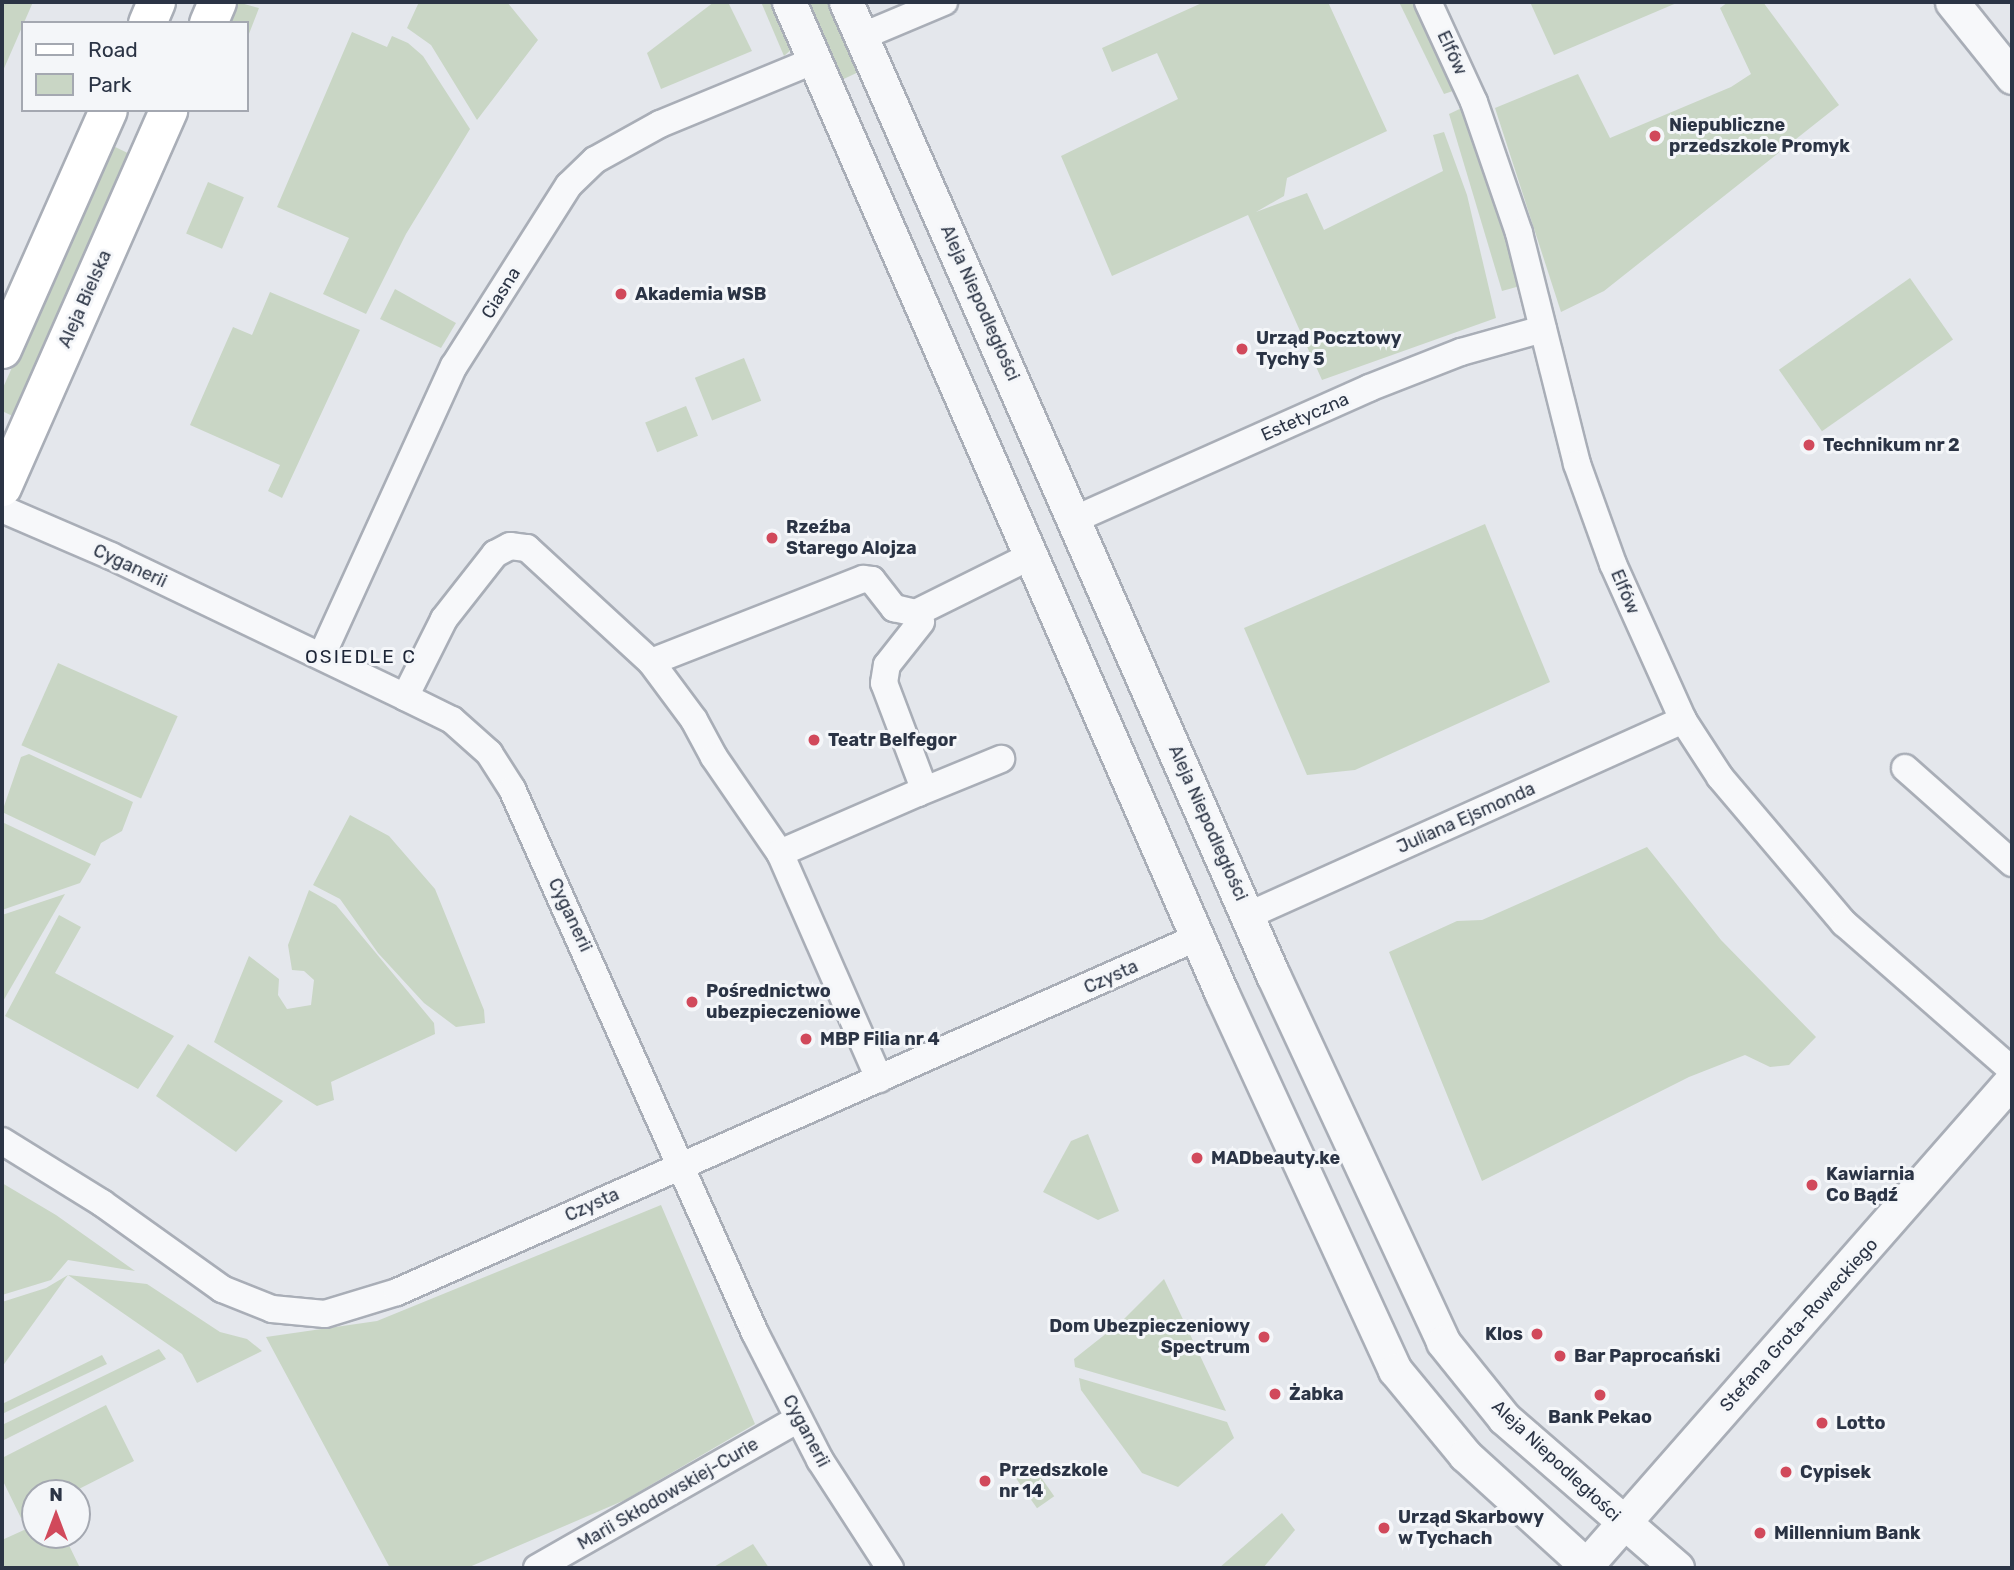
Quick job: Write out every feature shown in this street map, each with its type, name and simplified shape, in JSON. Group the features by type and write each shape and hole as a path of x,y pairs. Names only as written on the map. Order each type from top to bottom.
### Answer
{"main road":[{"path":"148,21 156,2"},
{"path":"209,21 217,2"},
{"path":"2,349 107,112"},
{"name":"Aleja Bielska","path":"2,487 168,112"}],"street":[{"path":"789,2 1004,488 1222,994 1395,1370 1465,1455 1587,1567"},
{"name":"Aleja Niepodległości","path":"846,2 1097,576 1249,915 1273,975 1443,1342 1504,1418 1677,1568"},
{"path":"863,36 944,2"},
{"name":"Elfów","path":"1428,2 1474,102 1519,233 1577,464 1613,564 1683,720 1720,777 1844,923 2012,1070"},
{"path":"1952,2 2012,76"},
{"name":"Ciasna","path":"322,655 454,366 569,185 595,160 647,130 815,60"},
{"path":"839,117 870,114 886,92"},
{"name":"Estetyczna","path":"1073,520 1369,388 1461,352 1542,329"},
{"path":"1004,488 1014,476 1029,468 1056,478"},
{"name":"Cyganerii","path":"2,509 322,655 452,720 489,753 512,789 679,1167 798,1419 890,1568"},
{"path":"405,697 444,619 495,554 510,546 533,553 651,662 694,720 714,757 780,853 879,1079"},
{"path":"651,662 863,579 872,580 894,608 916,613 1033,555"},
{"path":"1054,604 1082,603 1093,592 1097,576"},
{"path":"918,793 923,777 884,683 887,665 921,622"},
{"name":"Juliana Ejsmonda","path":"1249,915 1683,720"},
{"path":"780,853 1001,759"},
{"path":"1905,768 2012,863"},
{"path":"1171,872 1193,850 1212,852 1226,864"},
{"name":"Czysta","path":"2,1141 93,1197 222,1289 272,1309 311,1315 340,1311 385,1296 1198,937"},
{"path":"1222,994 1238,1001 1255,999 1273,975"},
{"name":"Stefana Grota-Roweckiego","path":"1587,1567 1621,1522 2012,1080"},
{"name":"Marii Skłodowskiej-Curie","path":"537,1568 798,1419"}],"green space":[{"path":"2,2 33,2 25,21 21,21 21,29 2,73"},
{"path":"237,2 259,8 248,36 248,21 229,21"},
{"path":"419,2 507,2 538,40 477,120 431,45 407,28"},
{"path":"714,2 728,2 752,51 661,89 647,53"},
{"path":"761,2 781,2 793,48 784,56"},
{"path":"800,2 832,2 865,69 833,84"},
{"path":"1204,2 1328,2 1387,131 1287,178 1284,196 1256,212 1307,193 1324,230 1443,171 1433,135 1444,132 1467,195 1496,318 1322,380 1248,215 1112,276 1061,156 1178,99 1157,53 1112,72 1102,48"},
{"path":"1399,2 1414,2 1456,90 1444,94"},
{"path":"1530,2 1679,2 1554,55"},
{"name":"Niepubliczne przedszkole Promyk","path":"1728,2 1763,2 1839,105 1604,291 1561,312 1495,108 1578,74 1610,138 1731,87 1751,74 1720,8"},
{"path":"352,32 387,47 392,36 408,43 423,56 470,129 406,234 366,314 323,294 349,238 277,207"},
{"path":"1468,105 1513,235 1520,286 1502,291 1449,114"},
{"path":"111,145 136,157 19,419 2,411 2,390"},
{"path":"208,182 244,197 222,249 186,234"},
{"path":"1910,278 1953,339 1822,431 1779,370"},
{"path":"395,289 456,323 441,348 380,319"},
{"path":"270,292 360,330 282,498 268,491 280,465 190,425 233,327 252,335"},
{"path":"744,358 761,401 712,421 695,378"},
{"path":"686,406 698,436 657,452 645,422"},
{"path":"1485,524 1550,682 1355,770 1307,775 1244,628"},
{"path":"58,663 178,716 141,799 21,745"},
{"path":"29,754 133,802 122,831 101,843 95,856 2,812 21,757"},
{"path":"350,815 389,836 435,889 484,1010 485,1023 456,1027 424,1003 378,953 340,899 313,885"},
{"path":"2,822 91,864 80,883 2,910"},
{"path":"1647,847 1721,940 1816,1037 1789,1065 1770,1067 1745,1055 1689,1077 1482,1181 1389,952 1457,921 1482,920"},
{"path":"309,890 336,905 434,1023 435,1034 331,1082 334,1100 317,1106 214,1042 249,956 279,979 278,995 287,1009 311,1005 314,980 304,971 292,970 288,945"},
{"path":"65,894 2,1003 2,915"},
{"path":"59,915 81,927 55,973 174,1036 138,1089 5,1016"},
{"path":"188,1044 283,1101 236,1152 156,1096"},
{"path":"1088,1134 1119,1211 1098,1220 1043,1192 1071,1141"},
{"path":"2,1183 56,1215 135,1271 68,1260 51,1280 2,1295"},
{"path":"661,1205 755,1424 625,1500 467,1568 390,1568 266,1337 377,1321"},
{"path":"68,1275 147,1284 220,1332 247,1339 262,1351 197,1383 182,1354"},
{"path":"68,1275 2,1367 2,1302 46,1288"},
{"path":"1164,1279 1226,1411 1075,1367 1074,1359 1122,1321"},
{"path":"159,1349 166,1359 2,1441 2,1425"},
{"path":"102,1355 107,1364 2,1414 2,1404"},
{"path":"1079,1378 1227,1422 1234,1438 1178,1487 1142,1473 1081,1390"},
{"path":"106,1405 134,1461 91,1483 91,1479 21,1479 21,1518 2,1479 2,1458"},
{"path":"1033,1466 1054,1496 1037,1508 1016,1478"},
{"path":"1282,1513 1295,1530 1263,1568 1219,1568"},
{"path":"21,1531 21,1549 71,1549 80,1568 2,1568 2,1540"},
{"path":"753,1544 769,1568 712,1568"}],"place":[{"name":"Niepubliczne przedszkole Promyk","path":"1655,136"},
{"name":"Akademia WSB","path":"621,294"},
{"name":"Urząd Pocztowy Tychy 5","path":"1242,349"},
{"name":"Technikum nr 2","path":"1809,445"},
{"name":"Rzeźba Starego Alojza","path":"772,538"},
{"name":"Teatr Belfegor","path":"814,740"},
{"name":"Pośrednictwo ubezpieczeniowe","path":"692,1002"},
{"name":"MBP Filia nr 4","path":"806,1039"},
{"name":"MADbeauty.ke","path":"1197,1158"},
{"name":"Kawiarnia Co Bądź","path":"1812,1185"},
{"name":"Klos","path":"1537,1334"},
{"name":"Dom Ubezpieczeniowy Spectrum","path":"1264,1337"},
{"name":"Bar Paprocański","path":"1560,1356"},
{"name":"Żabka","path":"1275,1394"},
{"name":"Bank Pekao","path":"1600,1395"},
{"name":"Lotto","path":"1822,1423"},
{"name":"Cypisek","path":"1786,1472"},
{"name":"Przedszkole nr 14","path":"985,1481"},
{"name":"Urząd Skarbowy w Tychach","path":"1384,1528"},
{"name":"Millennium Bank","path":"1760,1533"}],"district":[{"name":"OSIEDLE C","path":"361,657"}]}
